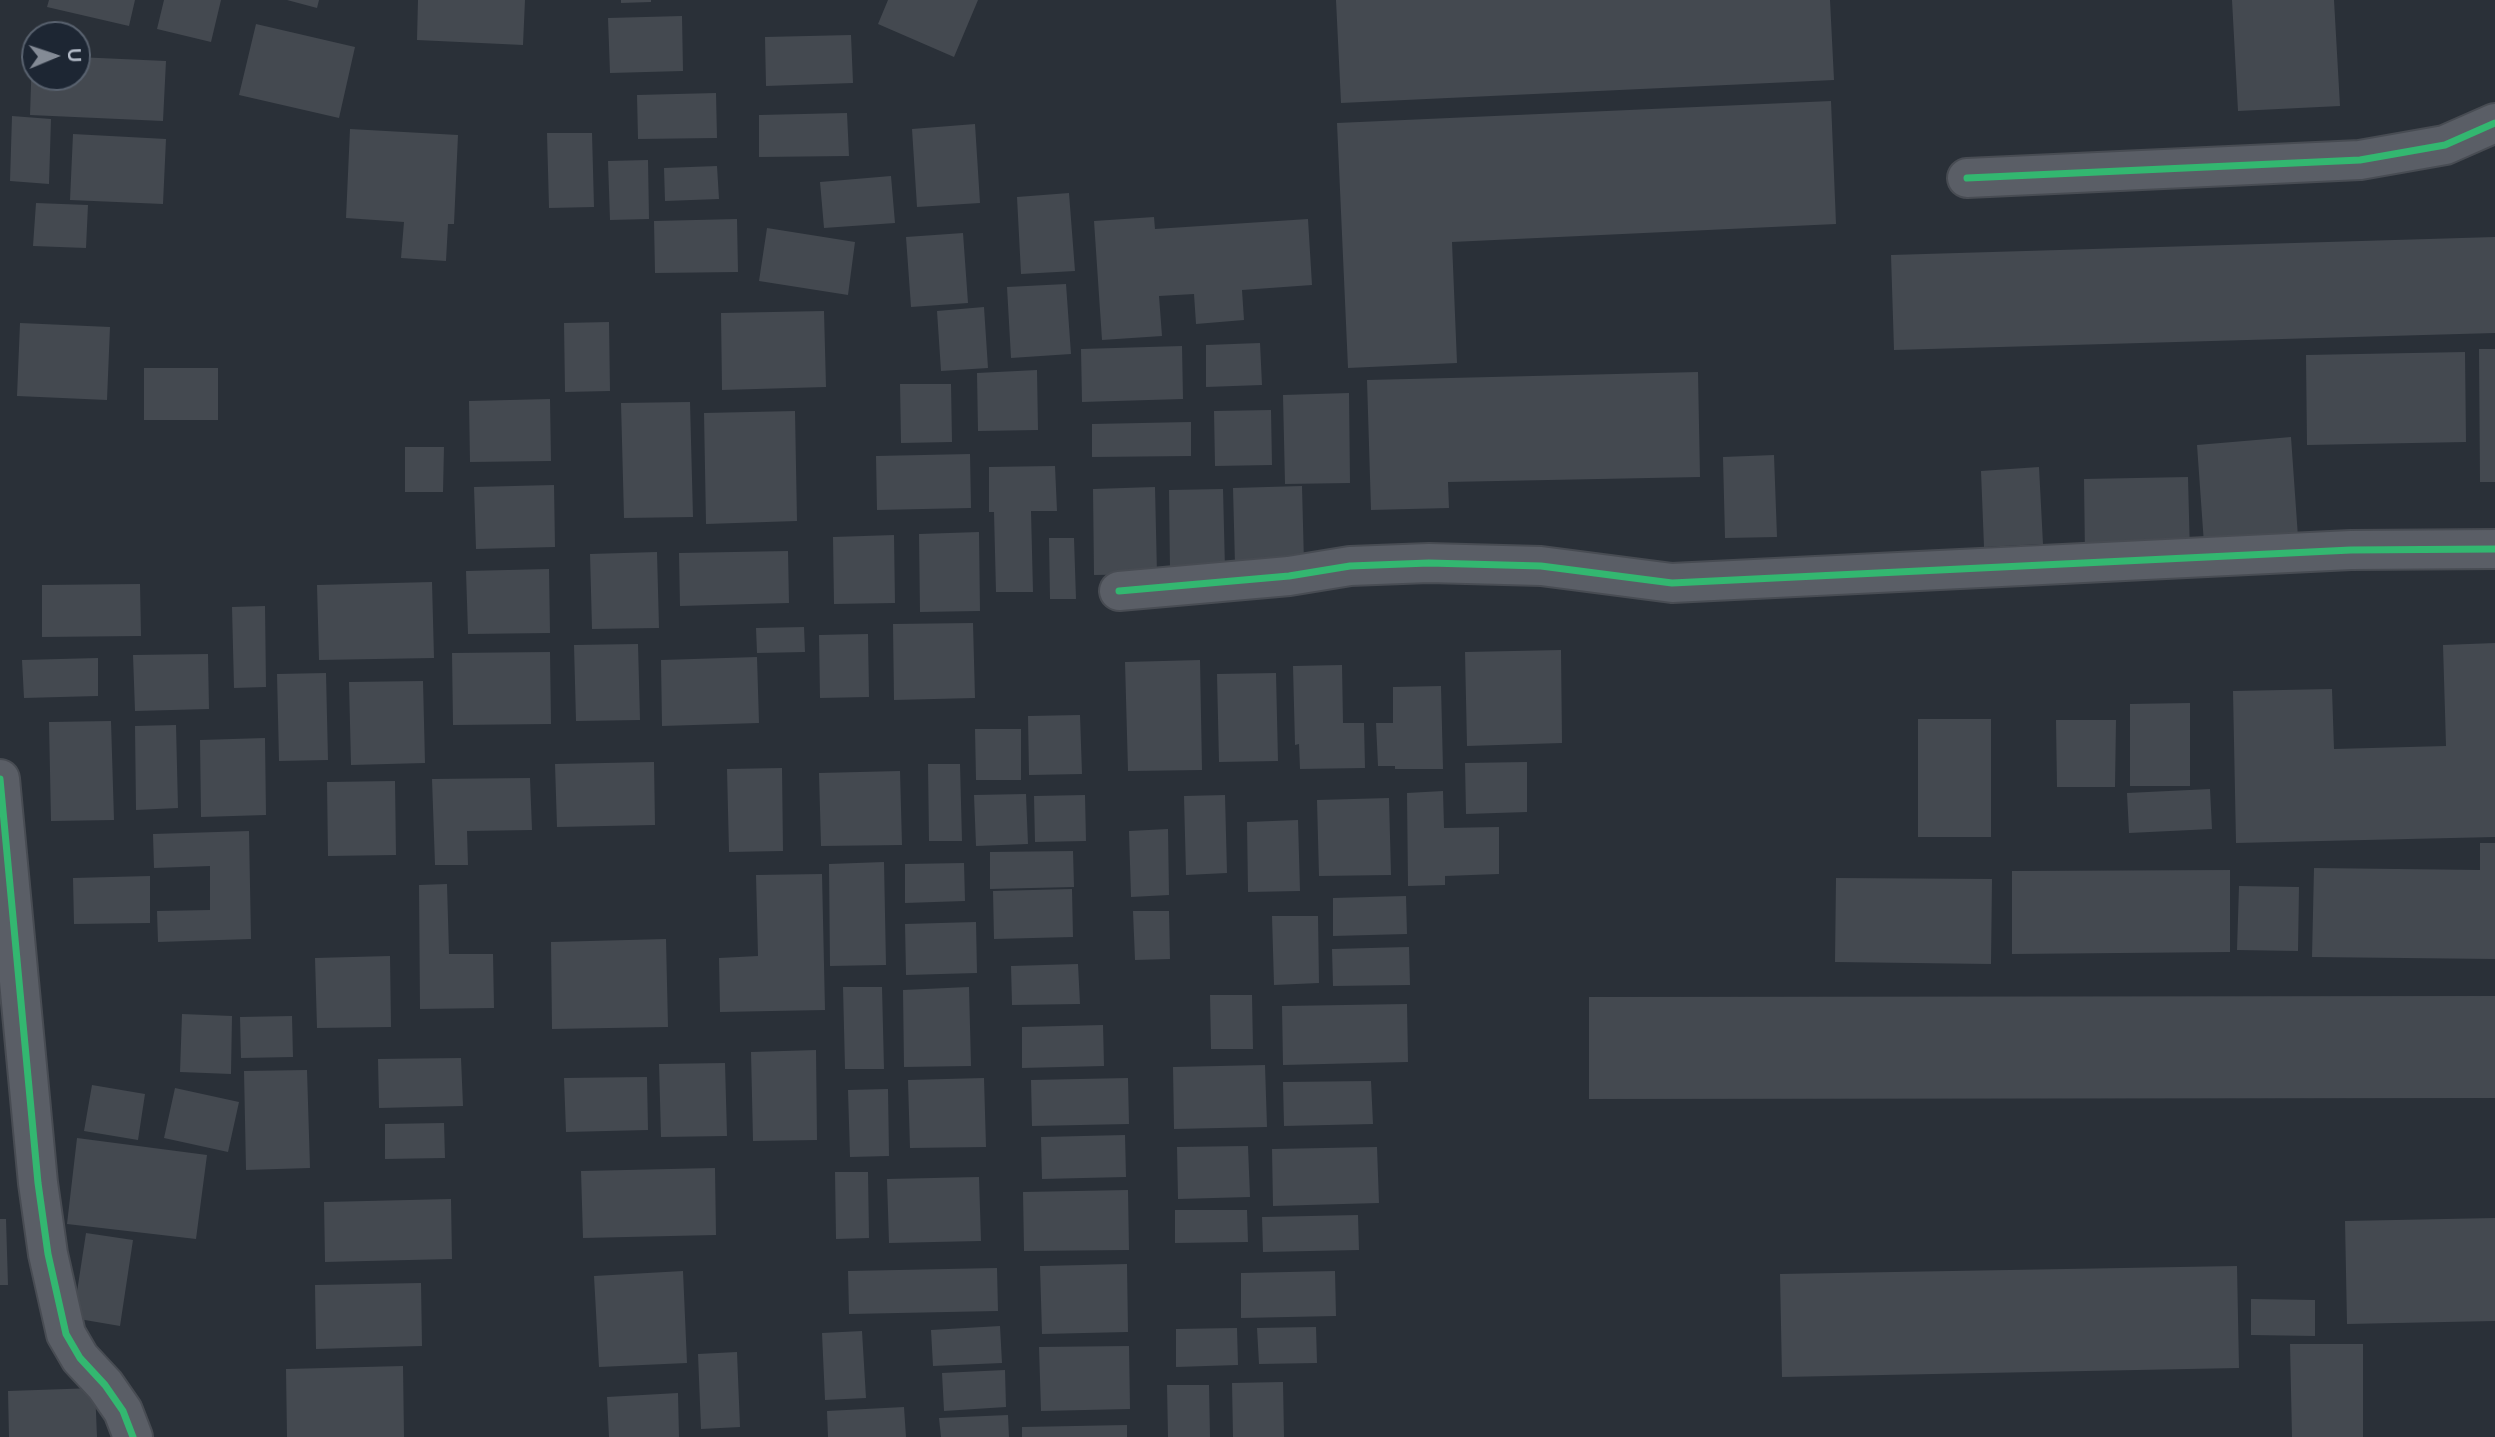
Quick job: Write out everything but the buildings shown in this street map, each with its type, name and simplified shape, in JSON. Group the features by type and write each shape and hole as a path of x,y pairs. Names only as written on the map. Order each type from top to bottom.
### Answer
{"street":[{"path":"1967,178 2360,160 2445,145 2495,123"},
{"path":"1119,591 1289,576 1350,566 1541,566 1672,583 2351,550 2495,549"},
{"path":"0,779 38,1183 48,1254 66,1334 80,1358 105,1385 123,1411 133,1437"}],"cycle path":[{"path":"1967,178 2360,160 2445,145 2495,123"},
{"path":"1119,591 1289,576 1350,566 1429,563 1541,566 1672,583 2351,550 2495,549"},
{"path":"0,779 38,1183 48,1254 66,1334 80,1358 105,1385 123,1411 133,1437"}]}
